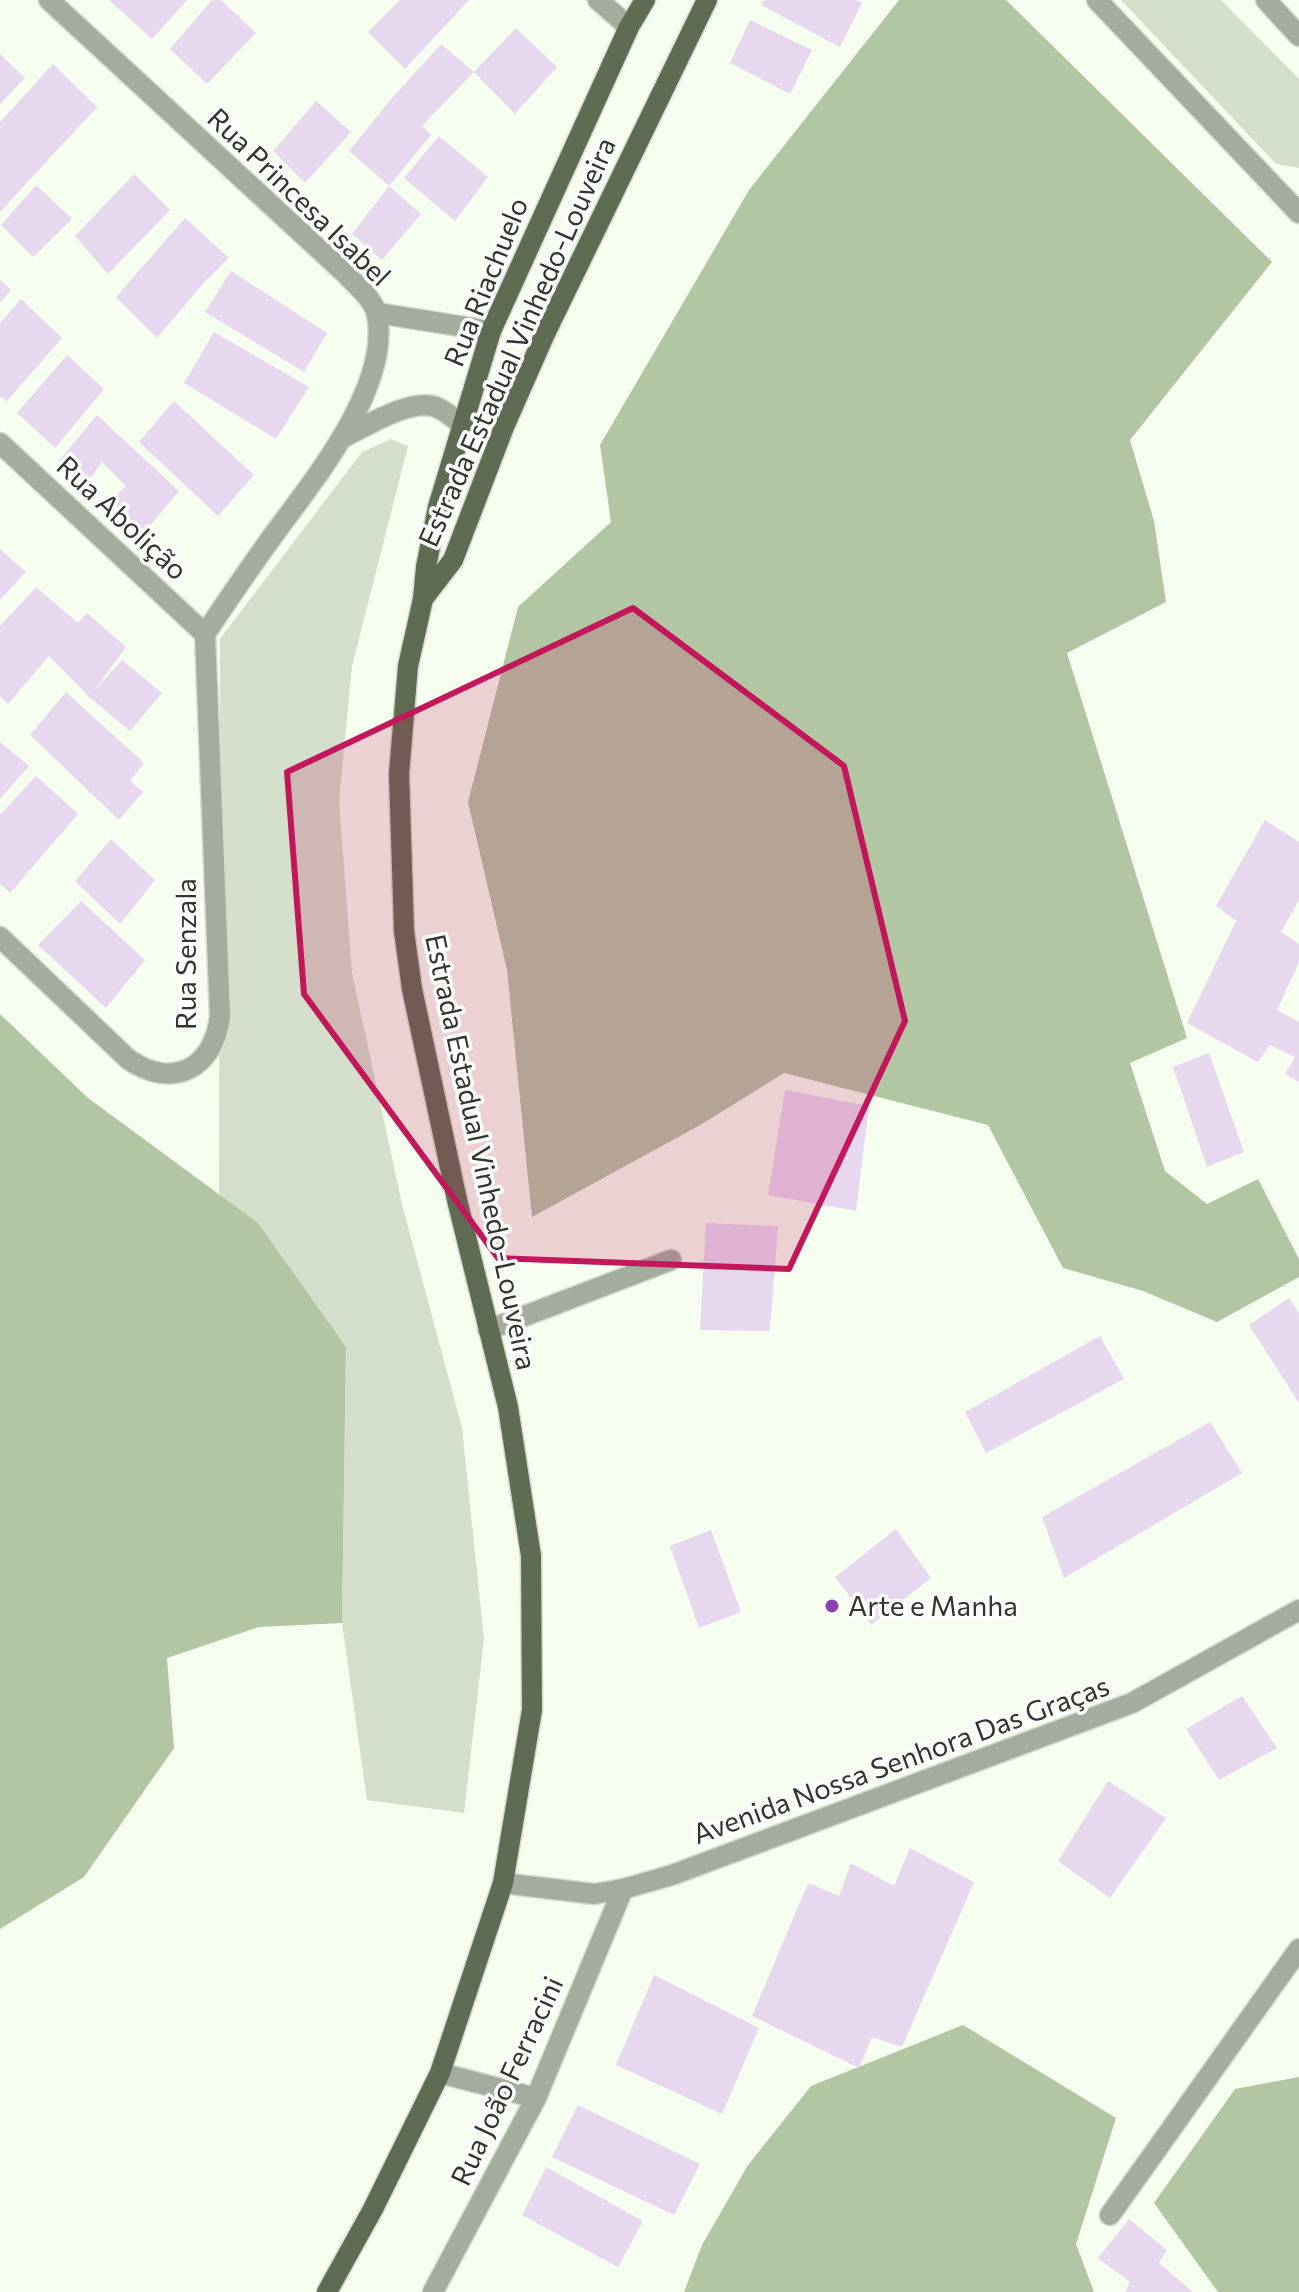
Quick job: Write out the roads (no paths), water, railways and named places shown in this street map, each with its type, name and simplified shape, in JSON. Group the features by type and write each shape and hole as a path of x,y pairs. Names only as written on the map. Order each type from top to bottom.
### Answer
{"main road":[{"name":"Rua Riachuelo","path":"423,599 438,507 491,331 629,27 645,0"},
{"name":"Estrada Estadual Vinhedo-Louveira","path":"327,2292 373,2209 440,2073 503,1883 532,1710 531,1556 508,1407 457,1200 404,931 399,774 408,666 423,599 453,560 504,427 544,336 707,0"}],"street":[{"name":"Rua Princesa Isabel","path":"49,0 348,276 367,296 377,313 378,343 371,376 344,437 205,634"},
{"path":"598,0 629,27"},
{"path":"1097,0 1299,213"},
{"path":"1266,0 1299,36"},
{"path":"377,313 491,331"},
{"path":"344,437 392,413 414,407 433,406 463,425"},
{"name":"Rua Abolição","path":"0,443 205,634"},
{"name":"Rua Senzala","path":"0,937 128,1059 143,1069 161,1074 180,1072 197,1064 210,1052 218,1035 220,1016 205,634"},
{"path":"488,1330 671,1260"},
{"name":"Avenida Nossa Senhora Das Graças","path":"503,1883 594,1894 672,1875 1132,1703 1299,1610"},
{"name":"Rua João Ferracini","path":"433,2292 536,2098 623,1889"},
{"path":"1110,2215 1297,1957"},
{"path":"440,2073 536,2098"}],"place":[{"name":"Arte e Manha","path":"832,1606"}]}
